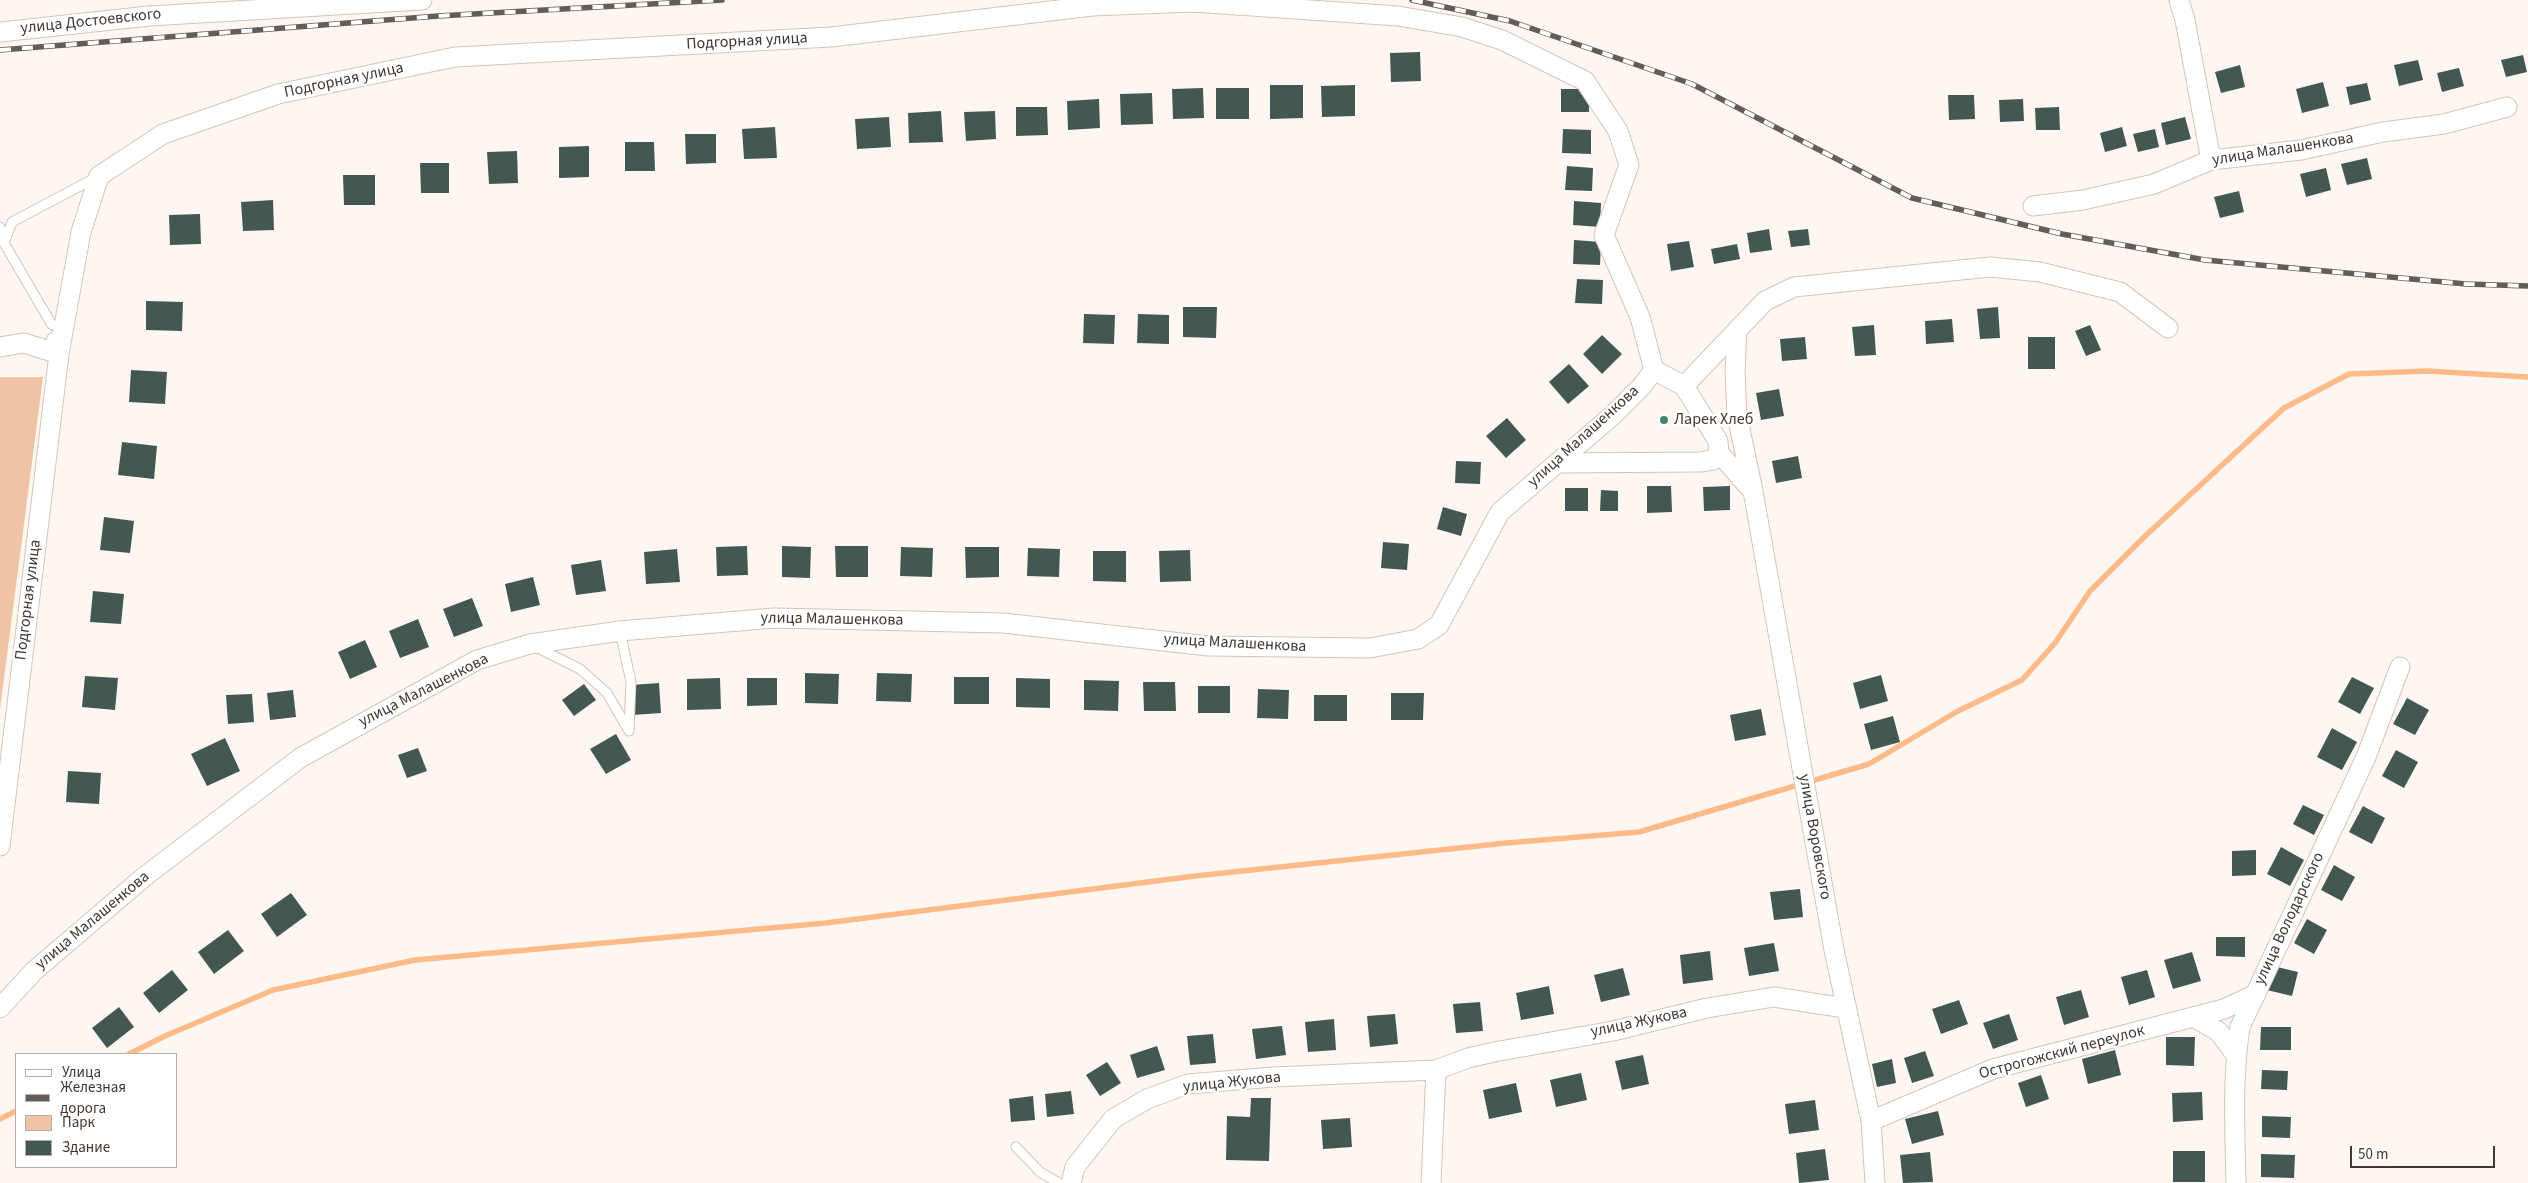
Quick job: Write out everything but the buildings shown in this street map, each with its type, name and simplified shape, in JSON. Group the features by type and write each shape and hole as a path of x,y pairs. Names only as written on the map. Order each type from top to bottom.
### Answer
{"street":[{"name":"улица Достоевского","path":"0,32 149,16 422,0"},
{"path":"2179,0 2185,20 2211,160"},
{"name":"Подгорная улица","path":"0,846 59,354 81,232 99,176 163,134 278,94 455,57 831,37 1092,6 1193,2 1398,16 1462,27 1502,40 1585,81 1618,130 1629,165 1604,235 1640,318 1654,370"},
{"name":"улица Малашенкова","path":"2033,206 2083,200 2154,184 2211,160 2301,150 2382,132 2444,124 2507,107"},
{"path":"1684,386 1765,301 1794,286 1990,266 2049,274 2120,292 2168,328"},
{"name":"Подгорная улица","path":"52,325 59,354"},
{"name":"улица Воровского","path":"1737,330 1735,373 1738,416 1845,1008 1871,1121 1875,1183"},
{"path":"0,347 24,343 59,354"},
{"path":"1654,370 1684,386 1718,441 1720,452 1753,491"},
{"name":"улица Малашенкова","path":"0,1008 34,971 144,877 300,758 477,660 530,644 620,631 774,618 1003,623 1208,646 1370,648 1418,639 1439,625 1500,512 1613,416 1642,386 1654,370"},
{"path":"1557,462 1700,462 1713,460 1720,452"},
{"name":"улица Володарского","path":"2236,1183 2234,1099 2236,1055 2240,1027 2366,757 2400,666"},
{"name":"Острогожский переулок","path":"1871,1121 1993,1069 2194,1018 2224,1009 2256,994"},
{"name":"улица Жукова","path":"1071,1183 1076,1167 1113,1119 1147,1099 1188,1084 1274,1077 1436,1070 1468,1058 1494,1052 1613,1031 1707,1008 1774,997 1845,1008"},
{"path":"2194,1018 2219,1032 2236,1055"},
{"path":"1431,1183 1436,1070"}],"lane":[{"path":"4,243 12,222 99,176"},
{"path":"0,227 4,243 52,325"},
{"path":"530,644 580,669 607,693 628,731 631,682 620,631"},
{"path":"1016,1147 1040,1172 1059,1183"}],"green space":[{"path":"0,377 43,377 0,709"}],"waterway":[{"path":"131,1053 165,1036 273,990 415,960 826,923 1195,876 1506,843 1639,832 1869,764 1958,711 2022,680 2055,643 2090,591 2142,539 2284,408 2349,374 2428,371 2528,377"},
{"path":"0,1119 15,1112"}],"railway":[{"path":"0,50 438,16 722,0"},
{"path":"1412,0 1510,21 1692,84 1912,198 2062,234 2205,260 2466,284 2528,286"}],"place":[{"name":"Ларек Хлеб","path":"1664,420"}]}
